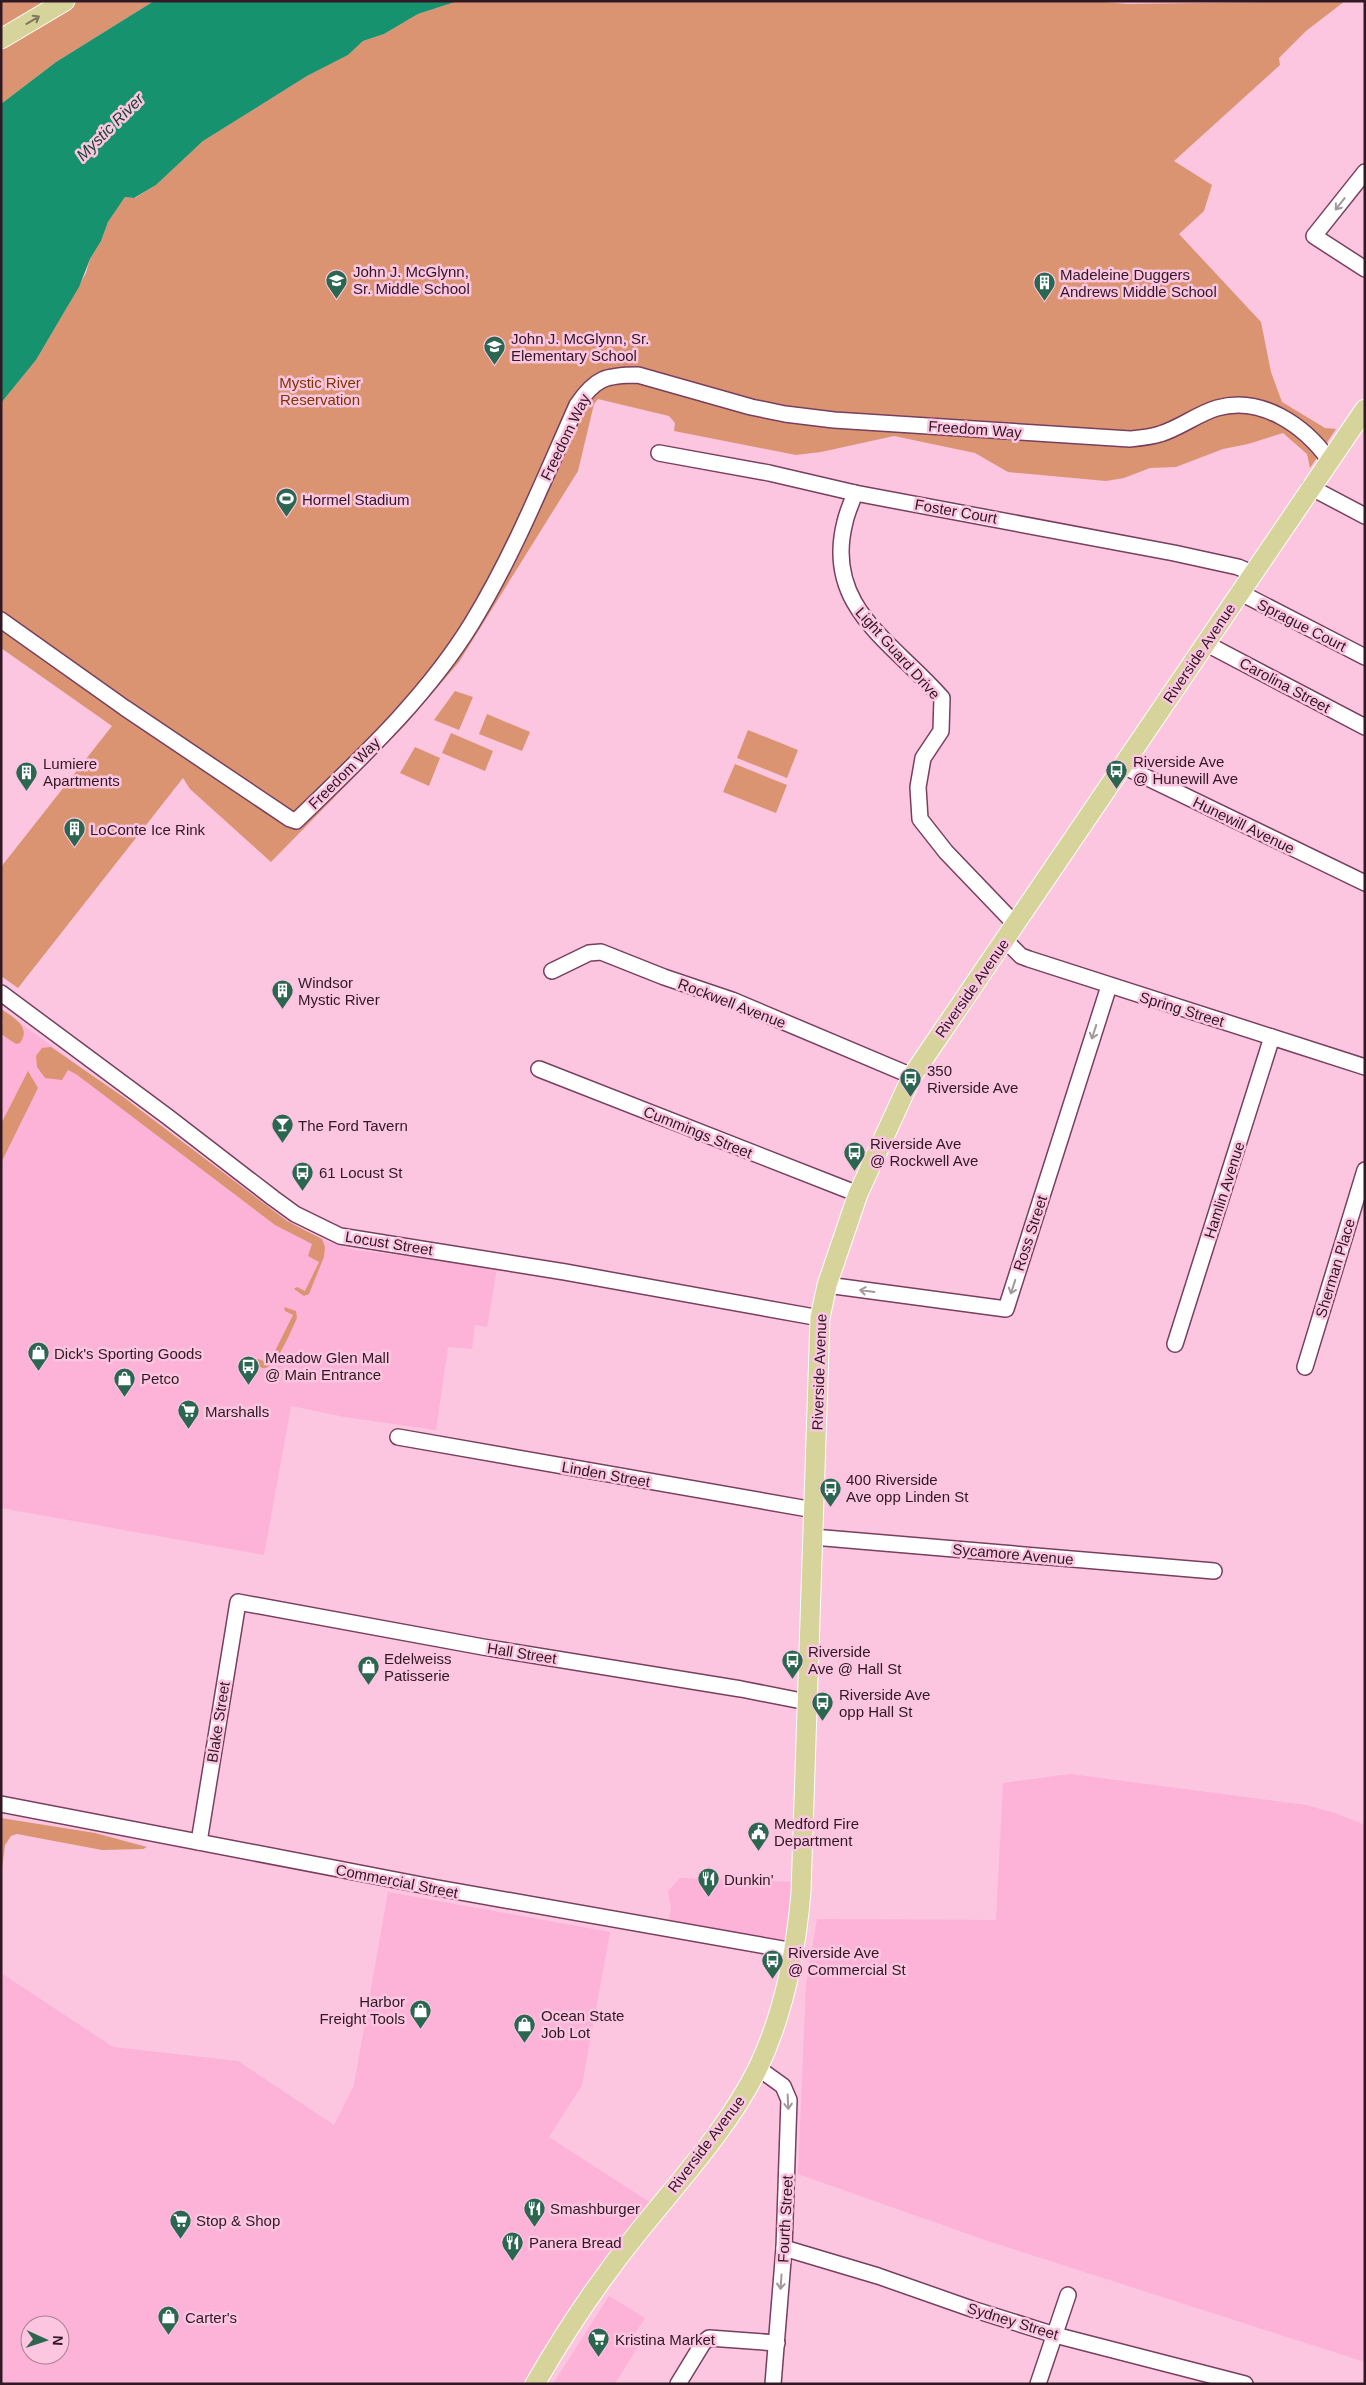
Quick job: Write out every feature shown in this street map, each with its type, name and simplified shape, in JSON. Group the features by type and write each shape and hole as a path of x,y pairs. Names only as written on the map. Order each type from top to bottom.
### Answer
{"main road":[{"path":"1,39 65,1"},
{"name":"Riverside Avenue","path":"535,2384 599,2284 728,2117 758,2068 779,2010 794,1951 801,1892 820,1318 827,1286 858,1194 912,1076 1365,409"}],"street":[{"path":"1365,172 1314,236 1365,269"},
{"name":"Freedom Way","path":"1,620 125,708 290,819 296,821 352,767 412,703 471,625 513,550 577,405 589,387 603,379 621,375 638,375 751,407 834,420 1130,439 1161,434 1218,408 1251,407 1277,415 1295,424 1313,439 1329,460"},
{"name":"Foster Court","path":"659,453 769,473 855,493 1174,552 1238,567 1252,573"},
{"path":"1310,488 1365,516"},
{"name":"Light Guard Drive","path":"855,493 844,522 841,552 845,584 857,609 894,652 927,681 942,698 941,731 923,758 918,787 920,820 946,852 1016,925"},
{"name":"Sprague Court","path":"1239,592 1365,657"},
{"name":"Carolina Street","path":"1205,643 1365,727"},
{"name":"Hunewill Avenue","path":"1123,766 1365,883"},
{"name":"Spring Street","path":"1005,940 1021,956 1029,959 1365,1067"},
{"name":"Rockwell Avenue","path":"552,971 589,952 601,952 664,977 732,1000 912,1076"},
{"name":"Ross Street","path":"827,1286 1006,1309 1109,986"},
{"name":"Locust Street","path":"1,993 173,1120 295,1214 340,1236 565,1272 820,1318"},
{"name":"Hamlin Avenue","path":"1175,1344 1272,1037"},
{"name":"Cummings Street","path":"540,1069 858,1194"},
{"name":"Sherman Place","path":"1305,1367 1365,1170"},
{"name":"Linden Street","path":"398,1437 814,1510"},
{"name":"Sycamore Avenue","path":"813,1537 1214,1571"},
{"name":"Hall Street","path":"238,1602 483,1647 741,1689 807,1702"},
{"name":"Blake Street","path":"199,1842 238,1602"},
{"name":"Commercial Street","path":"1,1804 432,1887 794,1951"},
{"name":"Fourth Street","path":"758,2068 783,2086 789,2100 784,2248 773,2384"},
{"name":"Sydney Street","path":"784,2248 878,2276 972,2309 1055,2335 1245,2384"},
{"path":"1038,2384 1068,2294"},
{"path":"678,2384 703,2343 709,2338 777,2342"}],"shaded area":[{"path":"1,1009 300,1228 331,1243 354,1250 457,1262 497,1269 487,1327 475,1325 472,1349 448,1347 436,1430 345,1417 291,1406 264,1555 1,1508"},
{"path":"1070,1774 1306,1805 1335,1813 1365,1825 1365,2362 988,2241 798,2174 806,1985 817,1919 996,1920 1003,1783"},
{"path":"680,1878 798,1882 792,1947 668,1924 671,1909 668,1891"},
{"path":"388,1892 610,1932 582,2085 549,2137 651,2203 528,2384 1,2384 1,1973 113,2047 238,2061 334,2125 354,2085"},
{"path":"609,2296 645,2318 632,2338 640,2343 615,2384 553,2384"}],"green space":[{"path":"1,1 154,1 56,62 1,104"},
{"name":"Mystic River Reservation","path":"458,1 1089,1 1128,4 1345,1 1306,31 1279,58 1280,65 1174,161 1212,185 1204,211 1179,234 1261,322 1271,372 1282,402 1325,428 1336,429 1310,468 1307,454 1283,433 1248,444 1223,449 1176,467 1150,468 1124,478 1106,481 1008,472 975,453 894,436 821,452 796,455 674,431 675,423 669,416 598,399 594,404 578,471 459,662 407,723 271,862 190,789 183,778 18,988 1,976 1,867 112,726 1,648 1,403 36,360 86,273 90,259 101,241 108,222 125,197 135,198 156,185 203,141 307,76 348,55 363,41 384,34 418,14"},
{"path":"455,691 473,697 459,730 434,720"},
{"path":"487,714 530,732 522,751 479,734"},
{"path":"748,730 798,750 787,778 737,758"},
{"path":"451,733 493,751 485,771 442,753"},
{"path":"415,747 440,758 429,786 400,773"},
{"path":"735,764 787,785 776,813 723,792"},
{"path":"1,1009 20,1023 24,1032 20,1043 16,1044 1,1034 3,1021 1,1019"},
{"path":"51,1047 122,1096 287,1221 322,1239 325,1247 324,1257 309,1294 304,1296 294,1289 297,1287 305,1291 319,1262 308,1256 312,1244 275,1225 76,1074 68,1070 62,1080 45,1078 37,1067 36,1056 42,1048"},
{"path":"28,1071 38,1088 1,1163 1,1124"},
{"path":"284,1307 296,1311 297,1318 286,1343 274,1362 267,1367 261,1368 256,1361 258,1359 269,1363 293,1315 285,1311"},
{"path":"1,1818 95,1833 147,1847 143,1849 102,1850 17,1834 11,1836 5,1845 1,1877"}],"water":[{"name":"Mystic River","path":"154,1 458,1 418,14 384,34 363,41 348,55 307,76 203,141 156,185 134,198 125,197 108,222 79,287 36,360 1,403 1,104 56,62"}],"place":[{"name":"John J. McGlynn, Sr. Middle School","path":"337,299"},
{"name":"Madeleine Duggers Andrews Middle School","path":"1044,302"},
{"name":"John J. McGlynn, Sr. Elementary School","path":"495,366"},
{"name":"Hormel Stadium","path":"286,518"},
{"name":"Riverside Ave @ Hunewill Ave","path":"1117,789"},
{"name":"Lumiere Apartments","path":"27,791"},
{"name":"LoConte Ice Rink","path":"74,848"},
{"name":"Windsor Mystic River","path":"282,1010"},
{"name":"350 Riverside Ave","path":"911,1098"},
{"name":"The Ford Tavern","path":"282,1144"},
{"name":"Riverside Ave @ Rockwell Ave","path":"854,1171"},
{"name":"61 Locust St","path":"303,1191"},
{"name":"Dick's Sporting Goods","path":"38,1372"},
{"name":"Meadow Glen Mall @ Main Entrance","path":"249,1385"},
{"name":"Petco","path":"125,1397"},
{"name":"Marshalls","path":"189,1430"},
{"name":"400 Riverside Ave opp Linden St","path":"830,1507"},
{"name":"Riverside Ave @ Hall St","path":"792,1679"},
{"name":"Edelweiss Patisserie","path":"368,1686"},
{"name":"Riverside Ave opp Hall St","path":"823,1722"},
{"name":"Medford Fire Department","path":"758,1851"},
{"name":"Dunkin'","path":"708,1898"},
{"name":"Riverside Ave @ Commercial St","path":"772,1980"},
{"name":"Harbor Freight Tools","path":"421,2029"},
{"name":"Ocean State Job Lot","path":"525,2043"},
{"name":"Smashburger","path":"534,2227"},
{"name":"Stop & Shop","path":"180,2239"},
{"name":"Panera Bread","path":"513,2261"},
{"name":"Carter's","path":"169,2336"},
{"name":"Kristina Market","path":"599,2358"}]}
